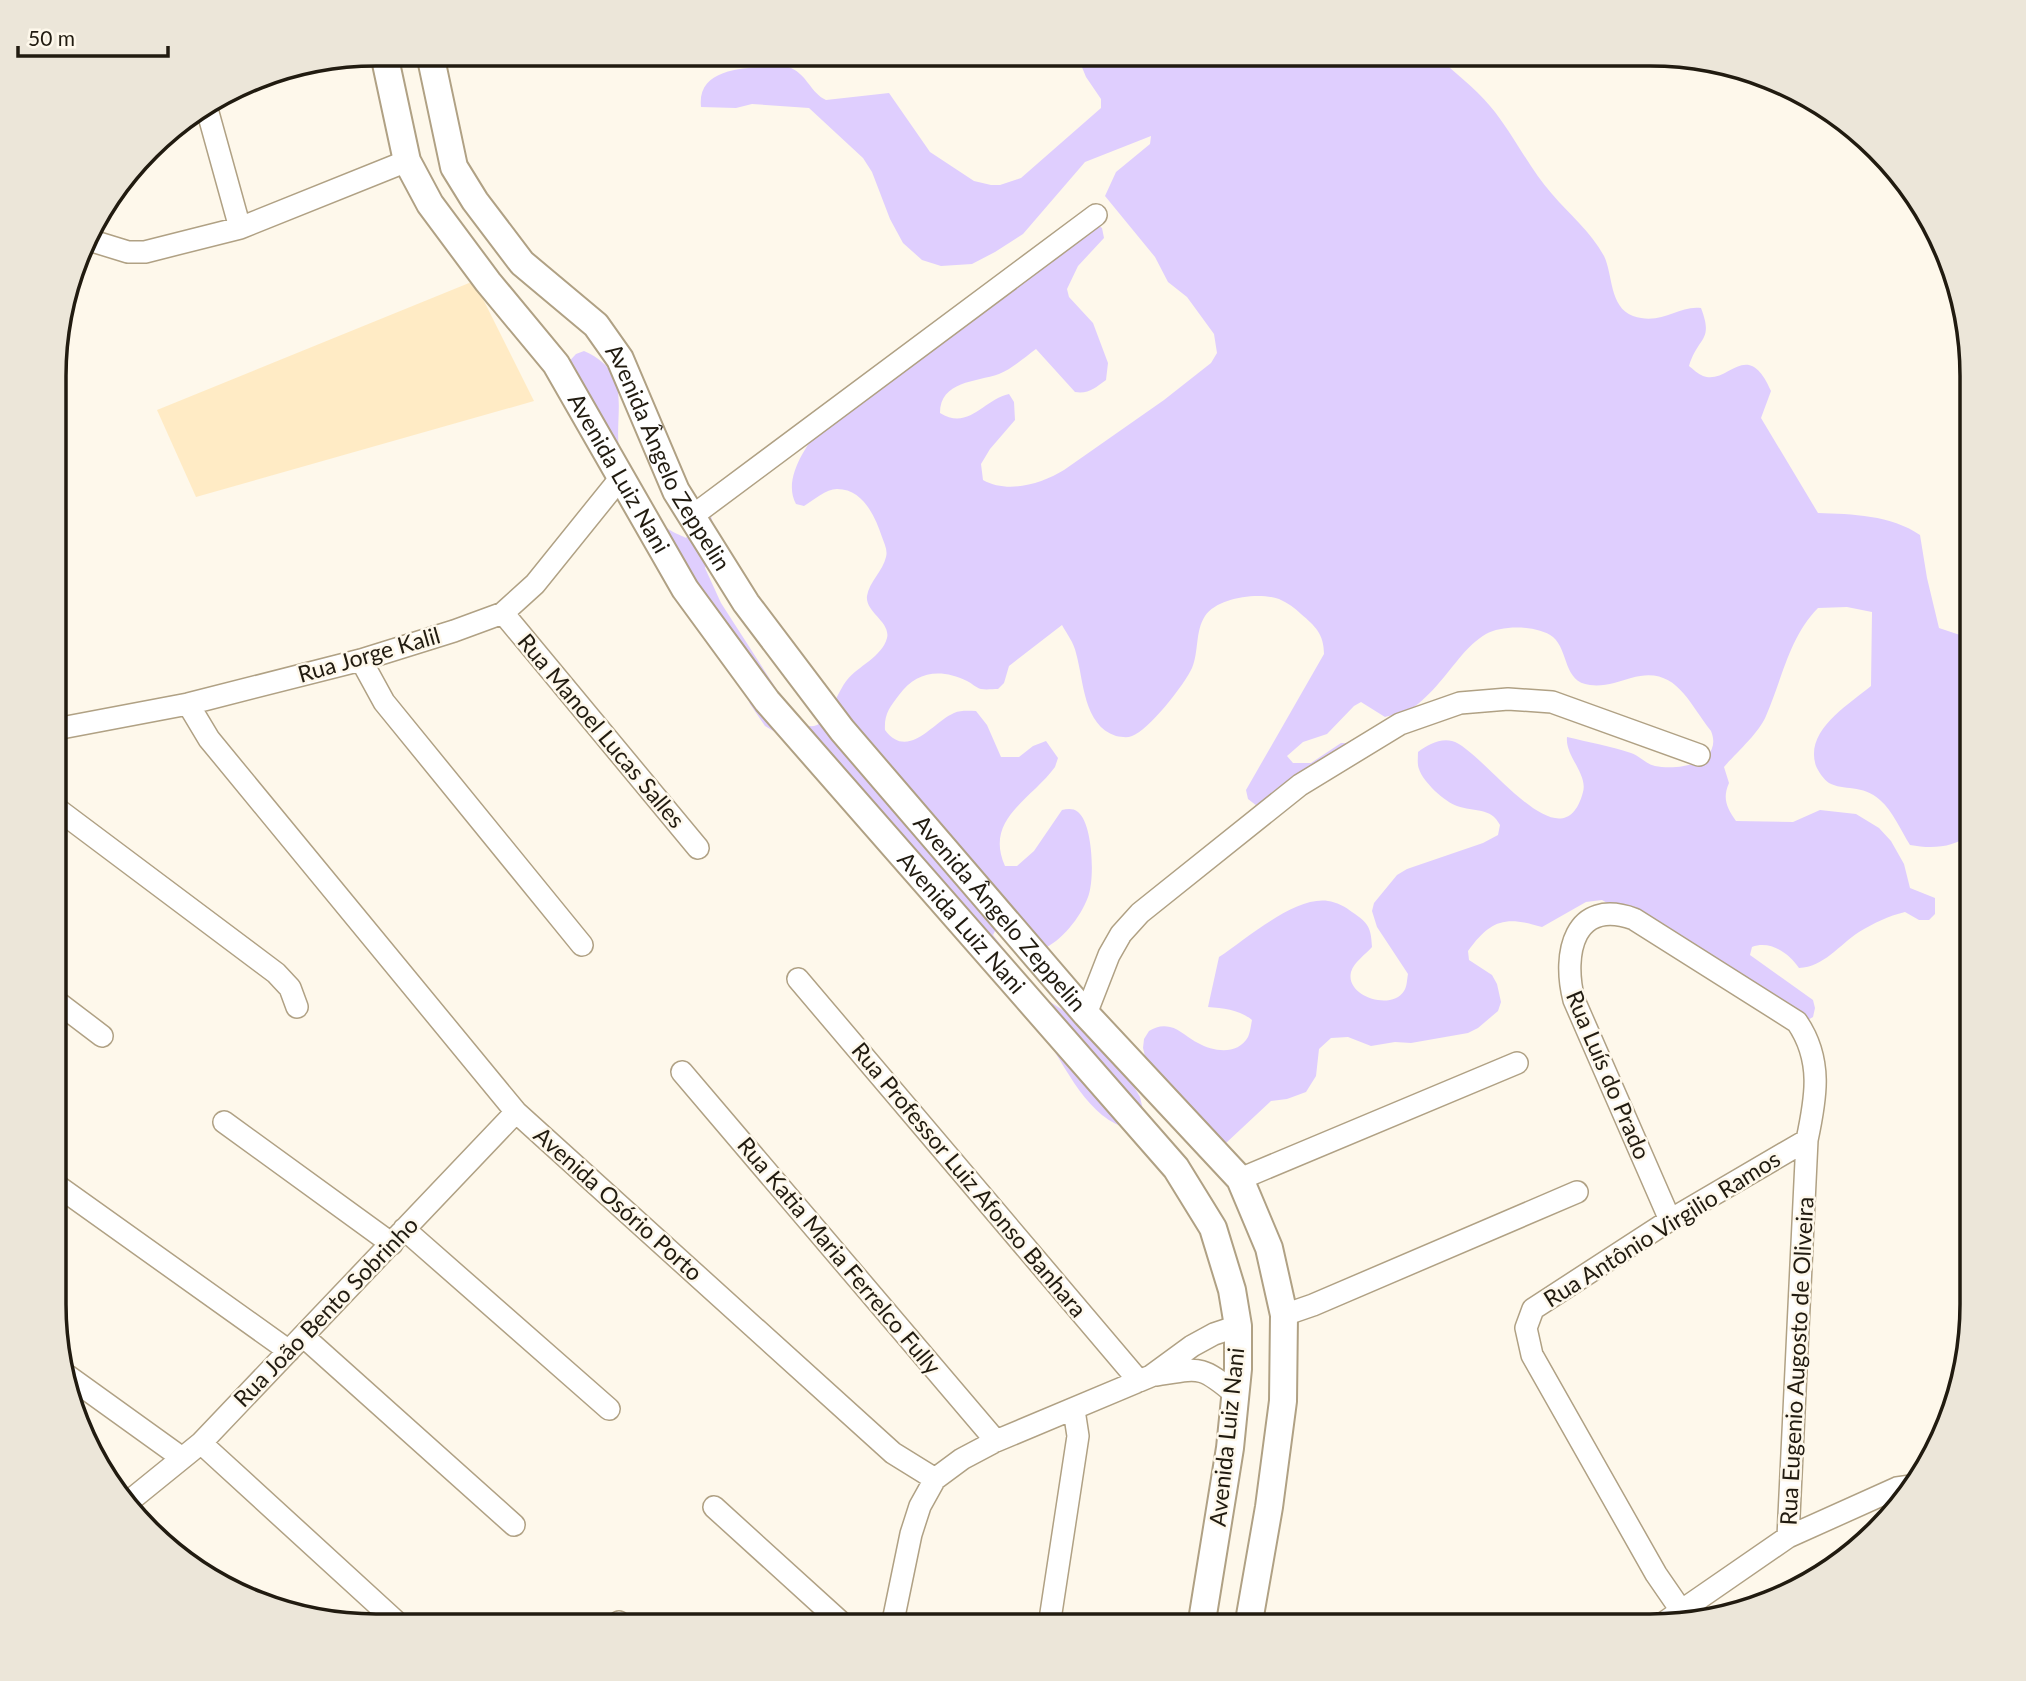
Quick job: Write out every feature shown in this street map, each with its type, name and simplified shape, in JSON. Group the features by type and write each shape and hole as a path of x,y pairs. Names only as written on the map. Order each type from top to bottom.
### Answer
{"street":[{"path":"387,66 407,161 430,204 488,282 522,263"},
{"name":"Avenida Ângelo Zeppelin","path":"433,66 454,167 475,201 522,263 596,324 620,359 671,480 691,517 746,603 842,730 1086,1014 1240,1179 1269,1248 1284,1315 1283,1401 1269,1507 1250,1614"},
{"path":"209,116 240,228"},
{"path":"97,242 128,252 145,252 240,228 407,161"},
{"path":"691,517 1096,215"},
{"name":"Avenida Luiz Nani","path":"488,282 556,364 685,589 767,701 1176,1168 1213,1228 1232,1290 1238,1326 1230,1448 1203,1614"},
{"name":"Rua Jorge Kalil","path":"66,727 188,704 361,660 503,613 535,584 622,476"},
{"name":"Rua Manoel Lucas Salles","path":"503,613 698,848"},
{"path":"361,660 384,702 582,945"},
{"path":"1086,1014 1109,956 1121,934 1140,913 1300,785 1400,724 1460,703 1508,699 1552,702 1699,755"},
{"name":"Avenida Osório Porto","path":"188,704 209,739 516,1112 893,1453 935,1479"},
{"path":"66,816 276,973 290,988 297,1007"},
{"name":"Rua Luís do Prado","path":"1670,1220 1574,1000 1569,979 1569,959 1576,935 1584,922 1616,912 1634,919 1797,1022"},
{"name":"Rua Professor Luiz Afonso Banhara","path":"798,979 1145,1379"},
{"path":"66,1009 102,1036"},
{"name":"Rua Eugenio Augosto de Oliveira","path":"1788,1537 1807,1140 1817,1093 1815,1061 1807,1035 1797,1022"},
{"path":"1240,1179 1517,1063"},
{"name":"Rua Katia Maria Ferrelco Fully","path":"681,1072 996,1441"},
{"name":"Rua João Bento Sobrinho","path":"134,1498 201,1443 516,1112"},
{"path":"224,1122 398,1237 609,1409"},
{"name":"Rua Antônio Virgilio Ramos","path":"1682,1613 1656,1574 1532,1355 1527,1328 1533,1309 1670,1220 1807,1140"},
{"path":"66,1191 296,1344 514,1525"},
{"path":"1284,1315 1577,1192"},
{"path":"894,1614 911,1534 920,1506 935,1479 962,1459 996,1441 1145,1379 1192,1346 1214,1334 1238,1326"},
{"path":"1145,1379 1200,1370 1211,1374 1235,1394"},
{"path":"76,1382 182,1458"},
{"path":"1051,1614 1078,1436 1074,1410"},
{"path":"201,1443 388,1614"},
{"path":"1689,1612 1788,1537 1900,1488"},
{"path":"714,1507 832,1614"}],"shaded area":[{"path":"778,66 796,71 826,100 889,93 930,152 974,181 1000,185 1021,178 1101,108 1101,99 1082,66 1447,66 1490,106 1543,184 1593,239 1604,256 1616,298 1625,312 1653,319 1685,309 1701,308 1705,319 1705,333 1689,366 1701,375 1712,377 1737,367 1754,367 1771,391 1761,418 1818,513 1858,515 1884,520 1909,528 1920,535 1939,628 1960,635 1960,841 1942,846 1910,845 1893,815 1874,795 1829,783 1817,768 1814,753 1822,730 1840,710 1871,686 1872,612 1847,607 1818,608 1800,632 1763,722 1724,767 1729,783 1726,794 1728,807 1736,821 1793,822 1820,810 1856,814 1879,828 1891,841 1904,864 1910,888 1935,898 1935,914 1929,920 1919,920 1905,912 1887,918 1859,932 1824,960 1808,967 1799,968 1790,957 1778,949 1766,945 1752,947 1750,955 1813,1000 1813,1017 1806,1021 1602,900 1586,902 1542,927 1509,921 1500,923 1484,932 1468,951 1469,960 1492,975 1501,1002 1498,1011 1478,1028 1468,1033 1411,1043 1395,1042 1371,1046 1348,1037 1331,1038 1319,1049 1316,1076 1306,1092 1271,1101 1226,1143 1218,1141 1149,1073 1143,1048 1144,1039 1149,1031 1164,1026 1218,1050 1232,1049 1244,1043 1252,1020 1237,1012 1208,1007 1219,957 1271,920 1315,901 1341,905 1368,926 1372,947 1351,972 1351,981 1355,988 1362,994 1380,1000 1398,997 1404,991 1408,974 1377,927 1372,911 1374,903 1397,875 1407,869 1483,843 1498,835 1500,825 1492,815 1457,806 1435,791 1419,769 1418,752 1443,740 1452,741 1466,749 1540,813 1558,818 1573,813 1584,785 1569,751 1567,737 1631,753 1655,766 1675,767 1696,762 1711,751 1711,731 1687,697 1659,676 1646,675 1600,685 1581,683 1571,672 1553,637 1529,628 1501,629 1486,634 1473,644 1429,694 1406,712 1385,717 1361,702 1327,734 1303,742 1287,756 1293,763 1311,763 1341,743 1350,743 1297,787 1257,806 1248,799 1246,790 1324,654 1318,631 1310,622 1288,604 1271,597 1250,596 1219,604 1202,622 1194,662 1182,685 1147,726 1126,737 1116,736 1105,730 1091,712 1075,649 1062,625 1009,666 1004,683 998,689 977,688 957,677 939,673 913,681 890,707 885,730 894,739 911,741 954,713 976,711 987,725 1001,757 1019,757 1033,746 1046,741 1058,758 1055,767 1005,823 1000,850 1005,866 1017,866 1034,851 1062,810 1078,812 1083,818 1090,840 1092,878 1088,897 1069,928 1056,941 1041,950 998,925 993,935 1040,995 1073,1017 1126,1073 1140,1097 1144,1114 1123,1127 1096,1110 1074,1083 1038,1027 948,928 795,744 765,726 750,704 739,677 564,367 576,354 584,351 601,361 611,372 619,398 618,445 628,477 667,528 686,538 702,513 711,516 717,540 705,568 721,603 788,707 804,724 817,725 825,717 847,680 880,651 887,638 885,627 867,602 870,586 887,552 867,505 846,490 829,491 804,506 796,504 792,494 798,463 822,425 1017,287 1092,221 1102,228 1104,238 1078,266 1067,289 1069,297 1093,323 1108,363 1106,380 1088,391 1075,392 1036,349 1004,372 961,384 953,389 942,402 940,413 950,418 968,416 1009,394 1014,402 1015,420 981,464 983,480 1014,487 1035,483 1064,470 1164,400 1211,363 1217,353 1214,334 1187,297 1168,282 1155,257 1105,196 1116,172 1150,144 1151,136 1085,162 1023,234 995,252 972,264 941,266 922,260 903,243 890,219 872,172 863,158 809,108 752,104 736,108 701,107 701,95 712,79 721,74"},
{"path":"474,281 534,401 196,497 157,410"}]}
